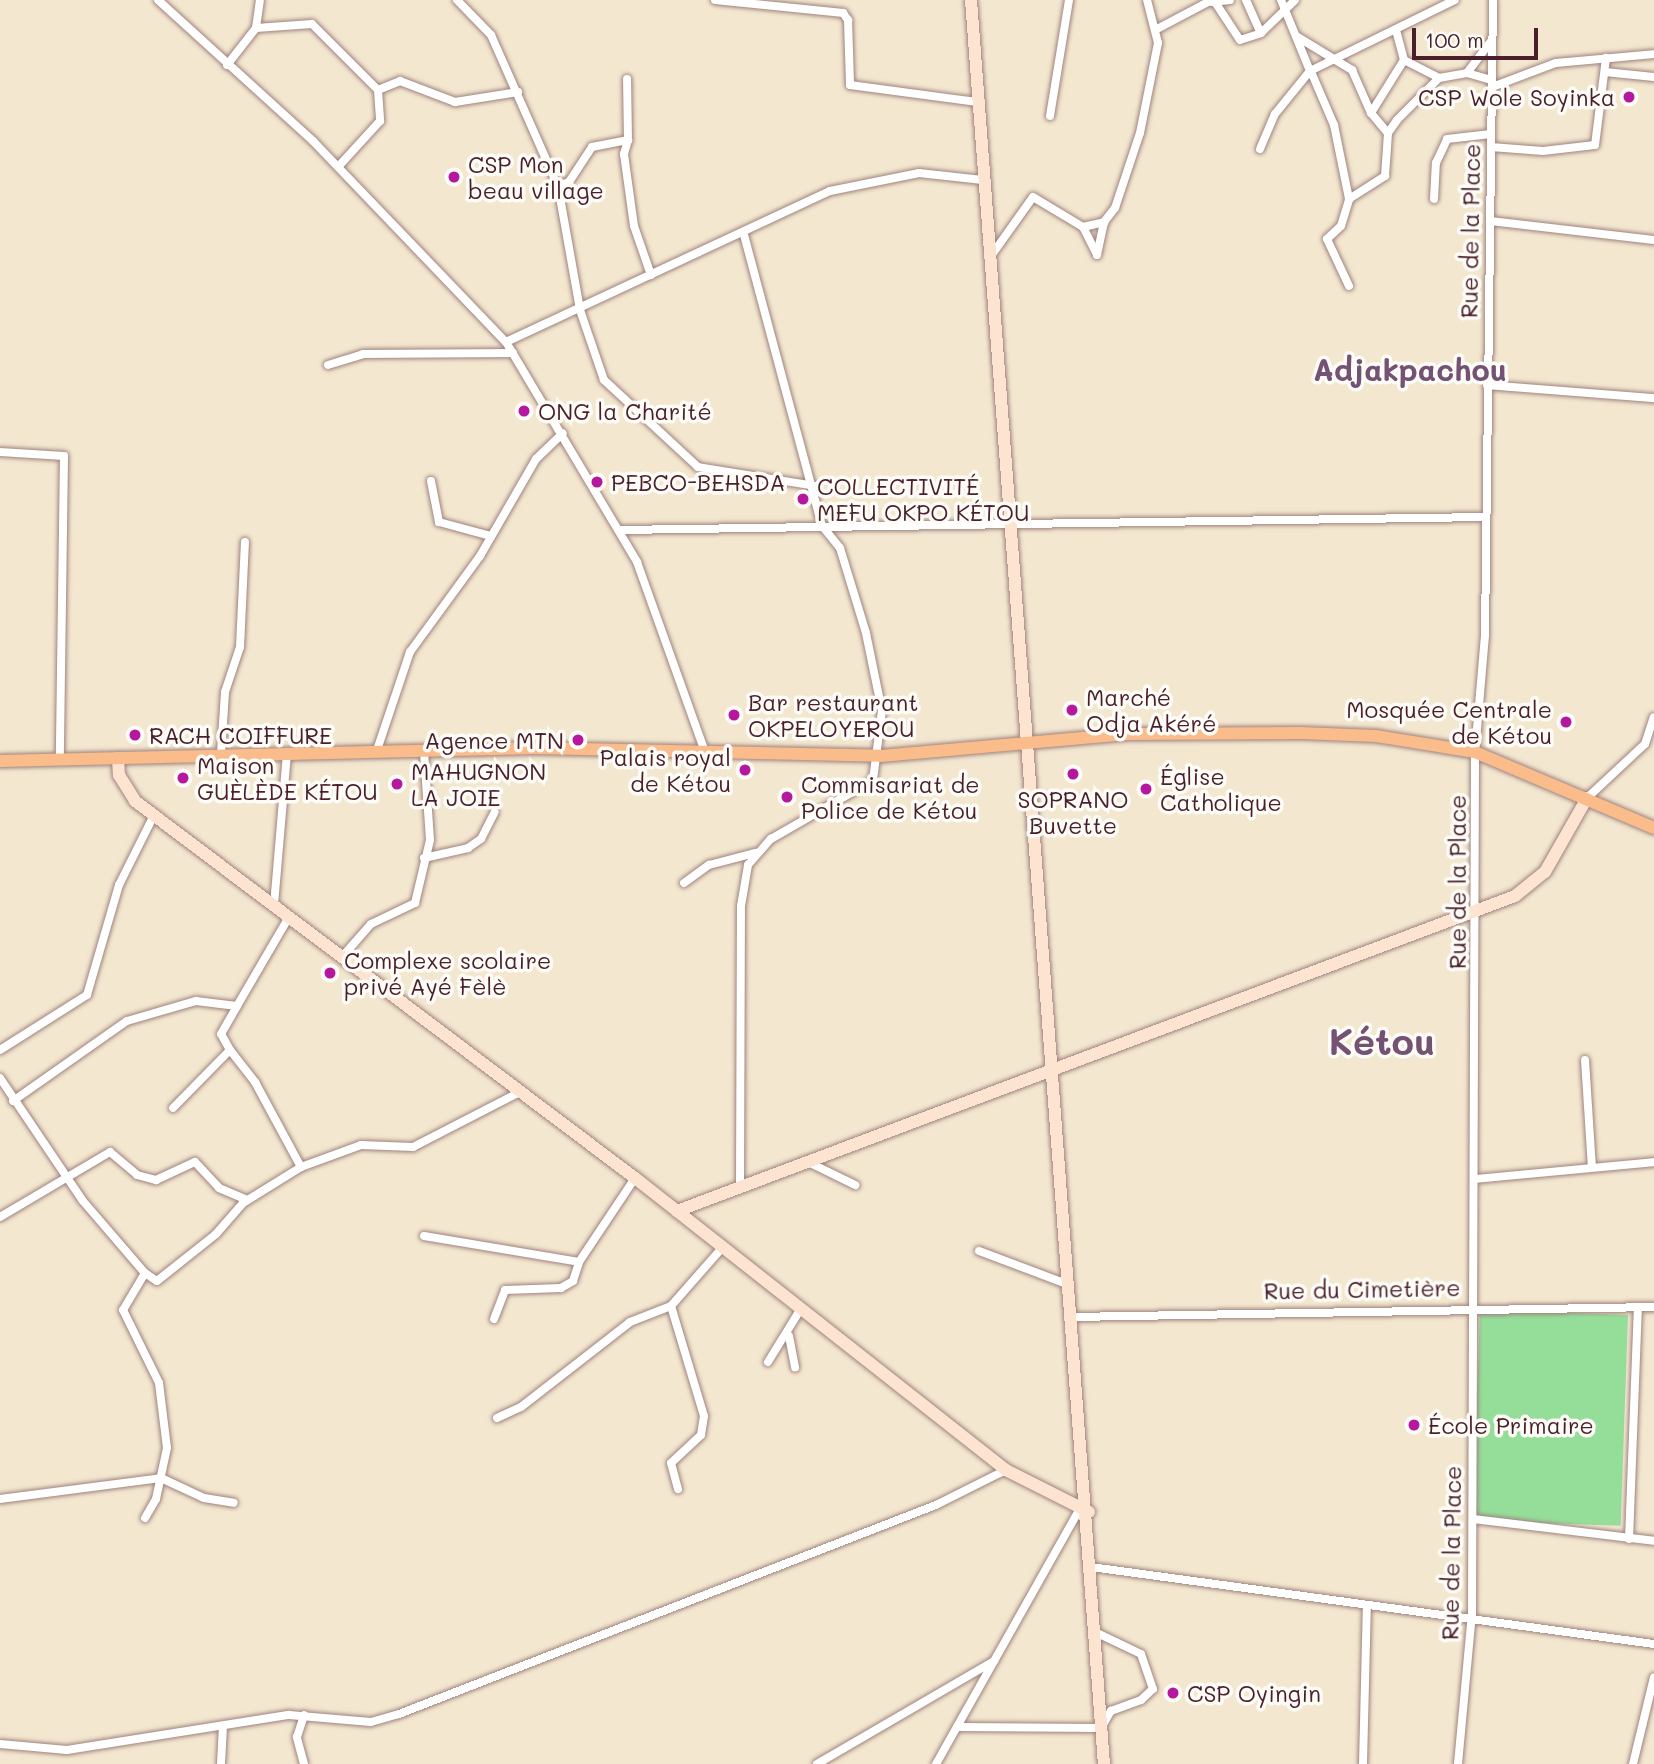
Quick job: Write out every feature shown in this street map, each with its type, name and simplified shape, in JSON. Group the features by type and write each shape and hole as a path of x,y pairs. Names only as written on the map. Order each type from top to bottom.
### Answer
{"main road":[{"path":"0,761 222,754 704,749 881,756 1025,746 1127,734 1301,733 1376,736 1475,752 1654,828"}],"street":[{"path":"158,0 338,167 506,342 621,530 704,749"},
{"path":"227,65 256,28 260,0"},
{"path":"457,0 491,34 558,186 580,310 604,380 629,397 684,459 815,486"},
{"path":"715,0 796,4 846,15 850,85 978,103"},
{"path":"971,0 983,180 1012,522 1025,746 1055,1067 1067,1284 1084,1510 1091,1567 1093,1631 1104,1764"},
{"path":"1049,116 1069,0"},
{"path":"991,256 1033,197 1083,226 1097,255 1104,222 1140,133 1157,29 1147,0"},
{"path":"1157,29 1213,1 1230,0"},
{"path":"1246,0 1261,33"},
{"path":"1282,0 1334,125 1349,199 1341,226 1327,239 1349,286"},
{"path":"1213,1 1240,40 1261,33 1287,13 1295,0"},
{"path":"1260,149 1275,114 1311,73 1455,0"},
{"name":"Rue de la Place","path":"1458,1764 1472,1615 1475,752 1485,635 1484,517 1493,0"},
{"path":"256,28 312,24 378,90 380,121 338,167"},
{"path":"1371,113 1404,60 1396,30"},
{"path":"1467,73 1493,35"},
{"path":"1296,36 1326,48 1334,60 1352,70 1371,113 1388,133"},
{"path":"1349,199 1385,176 1388,133 1439,78 1467,73 1492,83 1556,63 1654,54"},
{"path":"1491,147 1543,151 1595,145 1606,58"},
{"path":"1404,60 1439,78"},
{"path":"1605,72 1654,77"},
{"path":"627,79 634,226 651,275"},
{"path":"378,90 400,81 454,102 518,92"},
{"path":"1434,199 1436,163 1447,139 1491,134"},
{"path":"558,186 569,183 592,147 628,140"},
{"path":"506,342 744,235 771,216 858,183 919,173 983,180"},
{"path":"1490,221 1654,240"},
{"path":"1083,226 1104,222"},
{"path":"744,235 815,486 822,526 840,548"},
{"path":"328,365 371,354 513,353"},
{"path":"1487,385 1654,398"},
{"path":"376,753 410,652 491,536 536,459 563,433"},
{"path":"0,453 64,456 60,760"},
{"path":"431,481 439,522 491,536"},
{"path":"621,530 1012,522 1484,517"},
{"path":"684,883 709,865 755,853 873,780 881,756 874,664 840,548 841,526"},
{"path":"222,754 225,692 240,648 245,542"},
{"path":"677,1211 740,1182 1473,914 1515,895 1545,872 1587,798 1644,744 1654,717"},
{"path":"342,957 371,924 415,903 430,840 424,752"},
{"path":"274,905 287,753"},
{"path":"118,758 124,788 154,815 518,1093 635,1178 721,1250 1006,1470 1084,1510"},
{"path":"424,858 468,848 481,839 495,811"},
{"path":"0,1050 87,995 119,884 154,815"},
{"path":"740,1182 741,906 755,853"},
{"path":"289,916 220,1034 255,1082 300,1167"},
{"path":"13,1101 127,1021 196,1001 237,1006"},
{"path":"173,1108 230,1050"},
{"path":"1585,1060 1592,1167"},
{"path":"0,1078 13,1101 69,1176 145,1273 157,1281 247,1200 300,1167 361,1145 413,1147 518,1093"},
{"path":"0,1217 110,1152 137,1175 156,1180 195,1162 219,1188 247,1200"},
{"path":"804,1159 855,1185"},
{"path":"1475,1179 1654,1162"},
{"path":"494,1319 505,1290 561,1288 573,1281 579,1262 635,1178"},
{"path":"424,1236 579,1262"},
{"path":"497,1418 521,1407 630,1322 671,1306 721,1250"},
{"path":"979,1251 1067,1284"},
{"path":"145,1273 123,1310 143,1344 164,1403 167,1448 161,1478 145,1518"},
{"path":"671,1306 704,1416 701,1435 671,1463 678,1489"},
{"name":"Rue du Cimetière","path":"1071,1317 1473,1306 1654,1307"},
{"path":"1629,1539 1638,1308"},
{"path":"768,1362 788,1334 800,1310"},
{"path":"788,1334 795,1367"},
{"path":"0,1744 68,1750 304,1715 371,1722 399,1714 762,1575 1006,1470"},
{"path":"0,1499 161,1478 204,1498 234,1503"},
{"path":"936,1764 1084,1510"},
{"path":"1473,1519 1654,1541"},
{"path":"1091,1567 1367,1605 1472,1615 1654,1644"},
{"path":"1363,1764 1367,1605"},
{"path":"1093,1631 1137,1650 1152,1673 1153,1689 1111,1711 1101,1728"},
{"path":"817,1764 996,1659"},
{"path":"1633,1764 1650,1718 1654,1677"},
{"path":"304,1715 297,1737 304,1764"},
{"path":"957,1727 1101,1728"},
{"path":"221,1764 223,1729"}],"green space":[{"path":"1480,1310 1628,1315 1621,1526 1473,1521"}],"place":[{"name":"CSP Wole Soyinka","path":"1629,97"},
{"name":"CSP Mon beau village","path":"454,177"},
{"name":"ONG la Charité","path":"524,411"},
{"name":"PEBCO-BEHSDA","path":"597,482"},
{"name":"COLLECTIVITÉ MEFU OKPO KÉTOU","path":"803,499"},
{"name":"Marché Odja Akéré","path":"1072,710"},
{"name":"Bar restaurant OKPELOYEROU","path":"734,715"},
{"name":"Mosquée Centrale de Kétou","path":"1566,722"},
{"name":"RACH COIFFURE","path":"135,735"},
{"name":"Agence MTN","path":"578,740"},
{"name":"Palais royal de Kétou","path":"745,770"},
{"name":"SOPRANO Buvette","path":"1073,774"},
{"name":"Maison GUÈLÈDE KÉTOU","path":"183,778"},
{"name":"MAHUGNON LA JOIE","path":"397,784"},
{"name":"Église Catholique","path":"1146,789"},
{"name":"Commisariat de Police de Kétou","path":"787,797"},
{"name":"Complexe scolaire privé Ayé Fèlè","path":"330,973"},
{"name":"École Primaire","path":"1414,1425"},
{"name":"CSP Oyingin","path":"1173,1693"}],"district":[{"name":"Adjakpachou","path":"1410,369"},
{"name":"Kétou","path":"1382,1040"}]}
